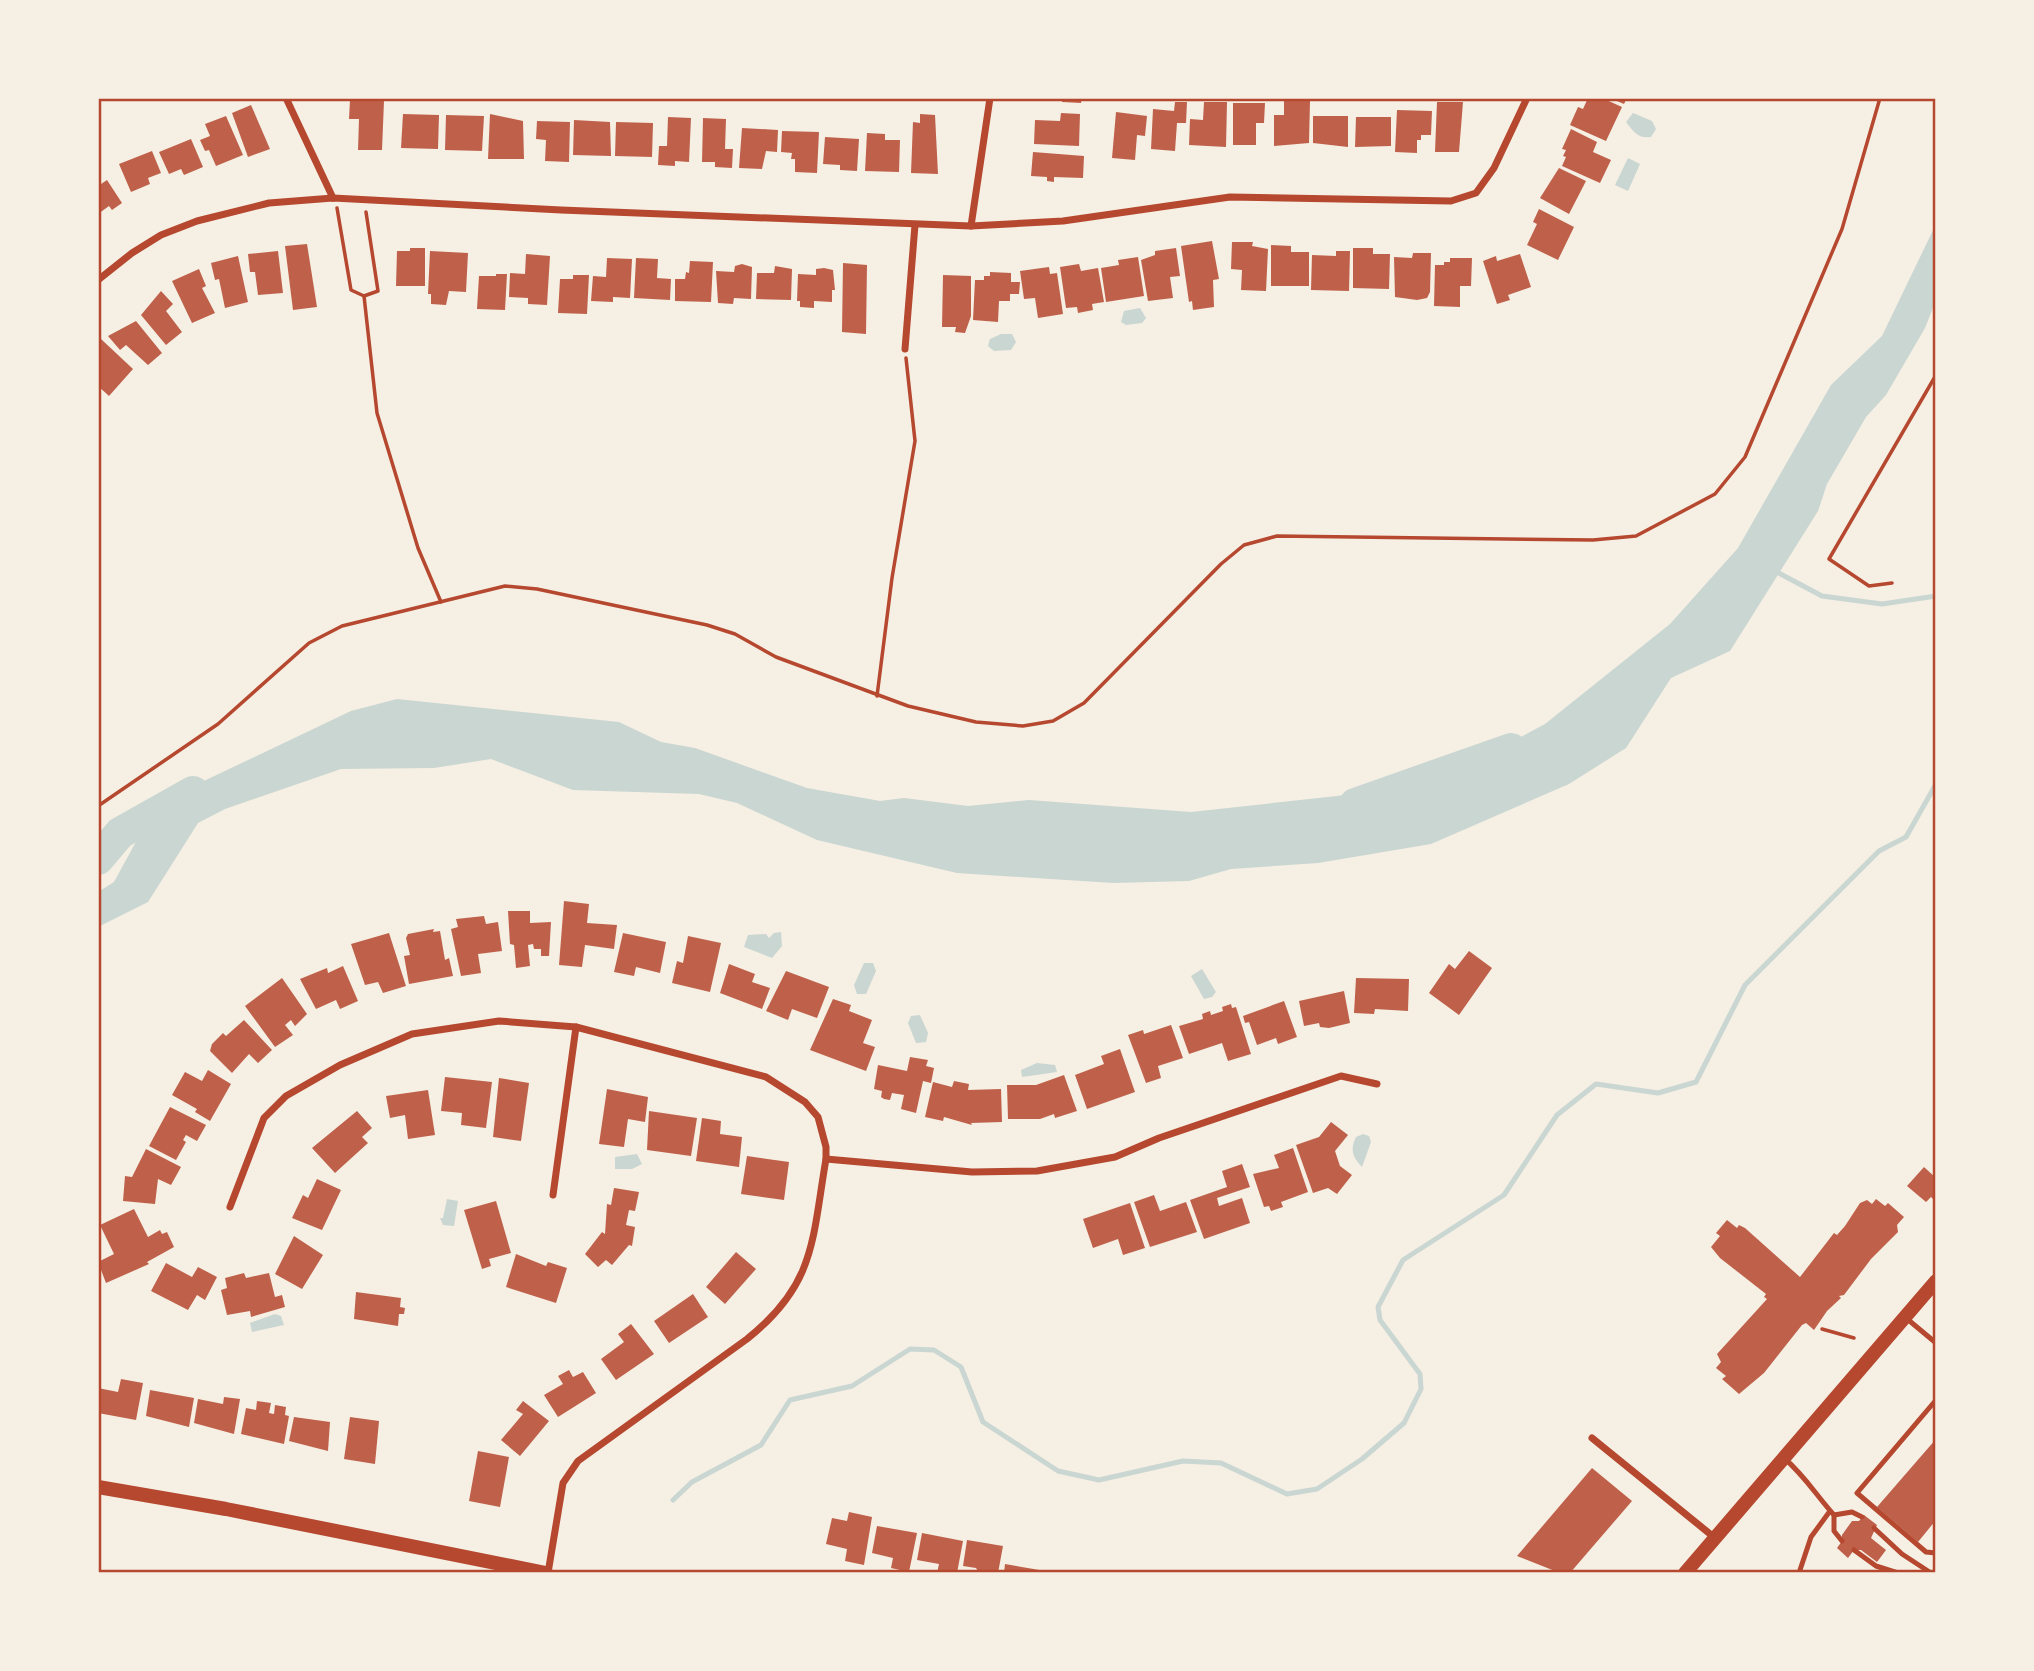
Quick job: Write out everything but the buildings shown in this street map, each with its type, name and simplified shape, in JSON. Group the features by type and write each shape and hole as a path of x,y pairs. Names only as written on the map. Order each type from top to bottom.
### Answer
{"main road":[{"path":"1685,1573 1936,1281"},
{"path":"98,1487 226,1509 547,1573"}],"street":[{"path":"286,98 335,198"},
{"path":"971,226 990,98"},
{"path":"98,280 152,241 197,221 269,203 335,198 971,226 1063,221 1230,197 1451,201 1476,193 1494,168 1527,98"},
{"path":"905,349 915,225"},
{"path":"230,1207 264,1118 286,1096 314,1078 412,1034 440,1028 499,1021 576,1027 766,1077 805,1102 818,1118 826,1147 809,1254 794,1292 769,1321 747,1339 578,1461 563,1483 547,1573"},
{"path":"553,1195 576,1027"},
{"path":"825,1159 959,1171 1037,1171 1115,1157 1160,1138 1341,1076 1377,1084"},
{"path":"1592,1438 1715,1538"}],"lane":[{"path":"1906,1317 1936,1343"},
{"path":"1936,1400 1857,1493 1926,1552 1936,1553"},
{"path":"1784,1458 1809,1480 1812,1492 1832,1513 1834,1531 1842,1541"},
{"path":"1798,1573 1811,1536 1832,1513 1852,1513 1862,1517"},
{"path":"1874,1528 1902,1554 1931,1573"},
{"path":"1854,1550 1876,1566 1898,1573"}],"path":[{"path":"98,806 218,724 309,643 342,626 505,586 537,589 707,625 736,634 776,657 877,696 976,722 1023,726 1053,721 1084,703 1220,564 1244,545 1277,536 1593,540 1636,536 1715,494 1745,457 1842,229 1880,98"},
{"path":"335,198 351,290 364,296 377,291 365,200"},
{"path":"364,296 377,413 418,548 441,602"},
{"path":"877,696 892,578 915,441 905,349"},
{"path":"1892,583 1869,586 1829,559 1936,375"},
{"path":"1822,1329 1854,1338"}],"shaded area":[{"path":"1633,113 1652,121 1656,129 1651,137 1639,136 1626,122"},
{"path":"1628,158 1640,164 1628,191 1615,185"},
{"path":"1936,224 1936,300 1925,328 1886,395 1866,417 1827,484 1818,511 1730,651 1671,678 1626,748 1569,784 1431,844 1318,863 1231,869 1189,881 1113,883 957,873 817,840 737,803 699,794 573,790 491,759 434,768 341,769 225,809 198,823 148,902 98,927 98,892 114,882 149,818 185,790 351,711 397,699 619,722 661,742 695,748 807,788 880,801 904,798 968,806 1029,800 1191,812 1429,786 1545,724 1670,624 1738,548 1831,385 1882,336"},
{"path":"1140,308 1146,318 1142,323 1126,325 1121,322 1124,311"},
{"path":"1001,334 1012,334 1016,342 1011,350 994,351 988,346 990,339"},
{"path":"781,932 782,946 772,958 744,947 748,935 766,934 769,938 774,933"},
{"path":"864,963 873,963 876,971 866,994 857,994 854,985"},
{"path":"1202,969 1216,992 1212,997 1204,999 1191,976"},
{"path":"920,1015 928,1033 926,1042 916,1043 908,1023 911,1016"},
{"path":"1037,1063 1055,1065 1057,1072 1022,1077 1021,1070"},
{"path":"1363,1134 1369,1136 1371,1142 1362,1167 1354,1156 1353,1145 1356,1137"},
{"path":"637,1154 642,1164 632,1169 615,1169 615,1157"},
{"path":"447,1199 458,1201 454,1226 443,1225 440,1218 443,1218"},
{"path":"275,1314 281,1316 284,1325 252,1332 250,1323"}],"waterway":[{"path":"1775,571 1822,596 1882,604 1936,596"},
{"path":"1355,804 1511,749"},
{"path":"673,1500 692,1482 761,1445 790,1400 852,1386 910,1349 934,1350 961,1367 983,1422 1058,1471 1099,1480 1183,1461 1221,1463 1287,1494 1317,1489 1362,1459 1404,1423 1421,1389 1420,1374 1380,1320 1378,1307 1403,1260 1504,1195 1557,1115 1596,1084 1658,1093 1696,1082 1745,985 1879,851 1906,837 1936,784"},
{"path":"98,859 120,833 193,792"}]}
